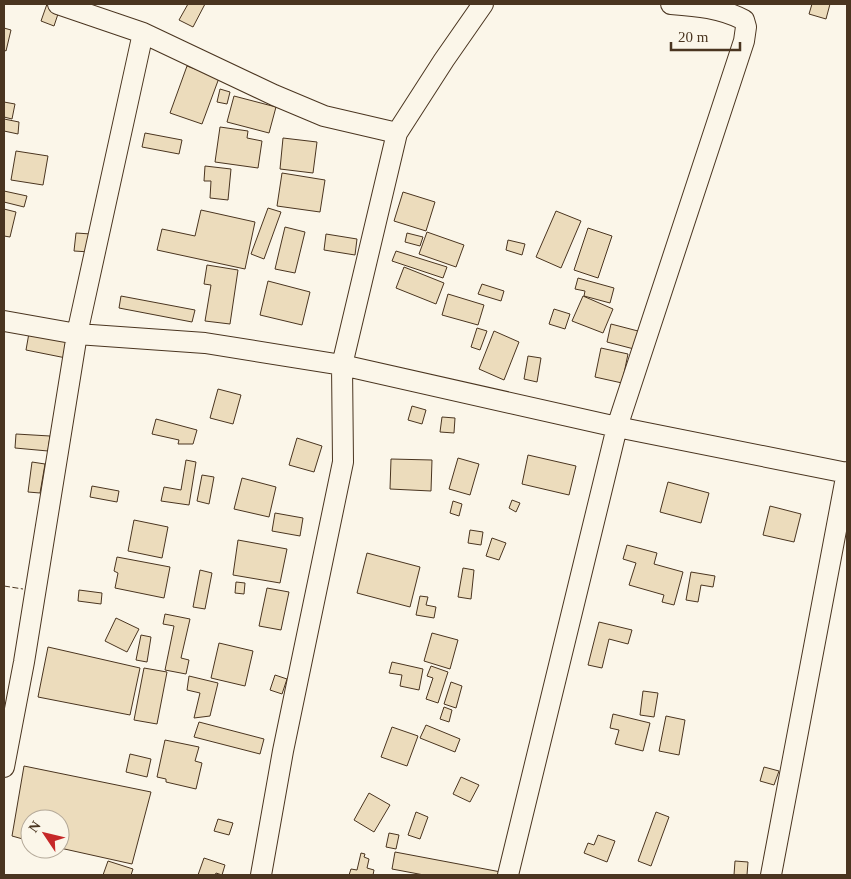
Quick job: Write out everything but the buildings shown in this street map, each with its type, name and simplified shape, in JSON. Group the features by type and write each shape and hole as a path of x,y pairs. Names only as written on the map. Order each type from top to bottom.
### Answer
{"street":[{"path":"58,4 143,33 274,95 324,116 397,133"},
{"path":"260,875 283,751 343,462 342,365 397,133 483,4"},
{"path":"508,875 617,427 744,41 746,27 744,20 732,14 703,6 672,4"},
{"path":"4,766 24,662 77,334 143,33"},
{"path":"4,321 77,334 205,343 342,365 617,427 847,473 771,875"}],"fence":[{"path":"4,586 23,589"}]}
